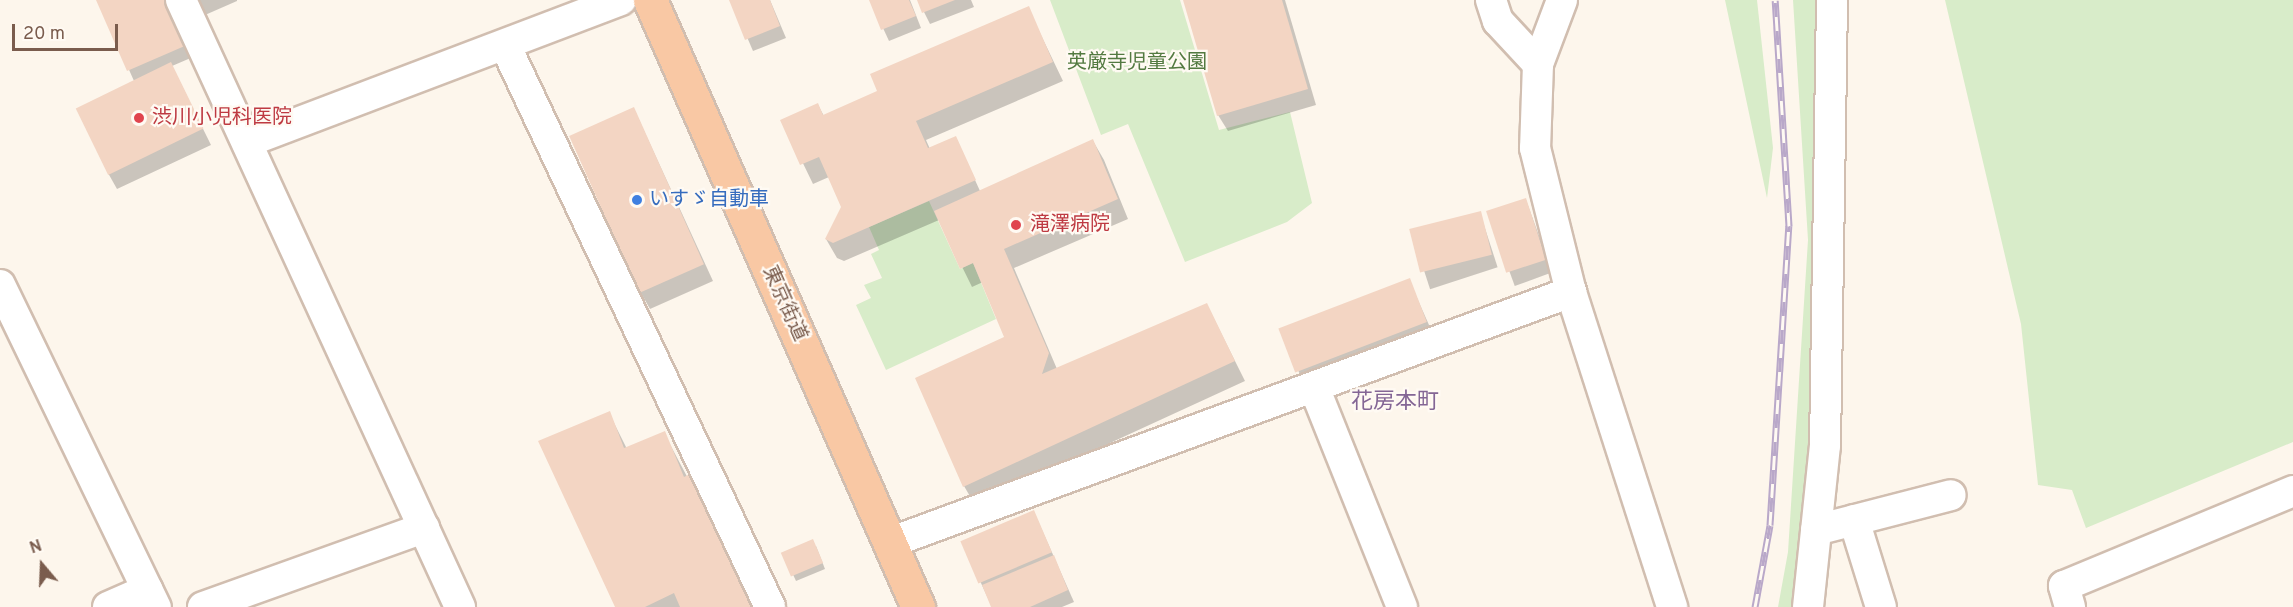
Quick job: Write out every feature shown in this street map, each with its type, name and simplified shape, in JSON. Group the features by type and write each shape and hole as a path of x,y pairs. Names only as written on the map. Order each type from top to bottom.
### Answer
{"highway":[{"name":"東京街道","path":"650,0 918,607"}],"street":[{"path":"182,0 460,607"},
{"path":"247,142 621,0"},
{"path":"1491,0 1498,21 1538,64"},
{"path":"1562,0 1538,64 1535,148 1571,292 1672,607"},
{"path":"1808,607 1825,446 1831,267 1832,0"},
{"path":"505,45 770,607"},
{"path":"0,285 151,598 108,607"},
{"path":"890,543 1571,292"},
{"path":"1314,387 1402,607"},
{"path":"2070,607 2064,586 2293,491"},
{"path":"1816,530 1951,495"},
{"path":"1854,520 1881,607"},
{"path":"203,607 424,528"}],"green space":[{"name":"英厳寺児童公園","path":"1050,0 1180,0 1219,130 1290,112 1312,203 1287,222 1185,262 1128,124 1101,135"},
{"path":"1725,0 1757,0 1773,148 1767,198"},
{"path":"1793,0 1822,0 1817,403 1794,607 1778,607 1788,552 1808,240"},
{"path":"1945,0 2293,0 2293,442 2086,528 2072,490 2038,485 2021,324"},
{"path":"929,201 960,269 973,263 996,319 886,370 856,305 871,298 864,285 882,278 871,254 879,250 869,227"}],"building":[{"path":"96,0 168,0 187,45 127,71"},
{"path":"729,0 770,0 780,26 745,40"},
{"path":"869,0 909,0 916,16 881,30"},
{"path":"917,0 955,0 922,13"},
{"path":"1183,0 1282,0 1308,89 1217,116"},
{"path":"1029,6 1053,62 916,121 928,148 956,136 976,180 833,243 825,239 841,207 819,157 800,165 780,120 818,103 823,115 877,91 870,74"},
{"name":"渋川小児科医院","path":"171,62 203,129 108,175 76,108"},
{"name":"いすゞ自動車","path":"634,107 704,264 639,293 569,136"},
{"path":"1093,139 1118,199 1004,249 1049,353 1042,374 1207,303 1235,361 963,487 915,378 1004,337 973,263 960,269 934,211"},
{"path":"1526,198 1546,260 1506,273 1486,211"},
{"path":"1481,211 1492,255 1420,273 1409,229"},
{"path":"1410,278 1427,322 1295,372 1278,329"},
{"path":"610,411 624,448 665,431 684,477 692,473 755,607 680,607 674,593 645,607 615,607 538,441"},
{"path":"1034,510 1052,552 978,584 960,541"},
{"path":"813,539 823,563 791,577 781,553"},
{"path":"1054,555 1068,590 1030,607 991,607 982,585"}],"railway":[{"path":"1755,607 1770,525 1789,226 1775,0"}],"place":[{"name":"渋川小児科医院","path":"139,118"},
{"name":"いすゞ自動車","path":"637,200"},
{"name":"滝澤病院","path":"1016,225"}],"district":[{"name":"花房本町","path":"1395,403"}]}
